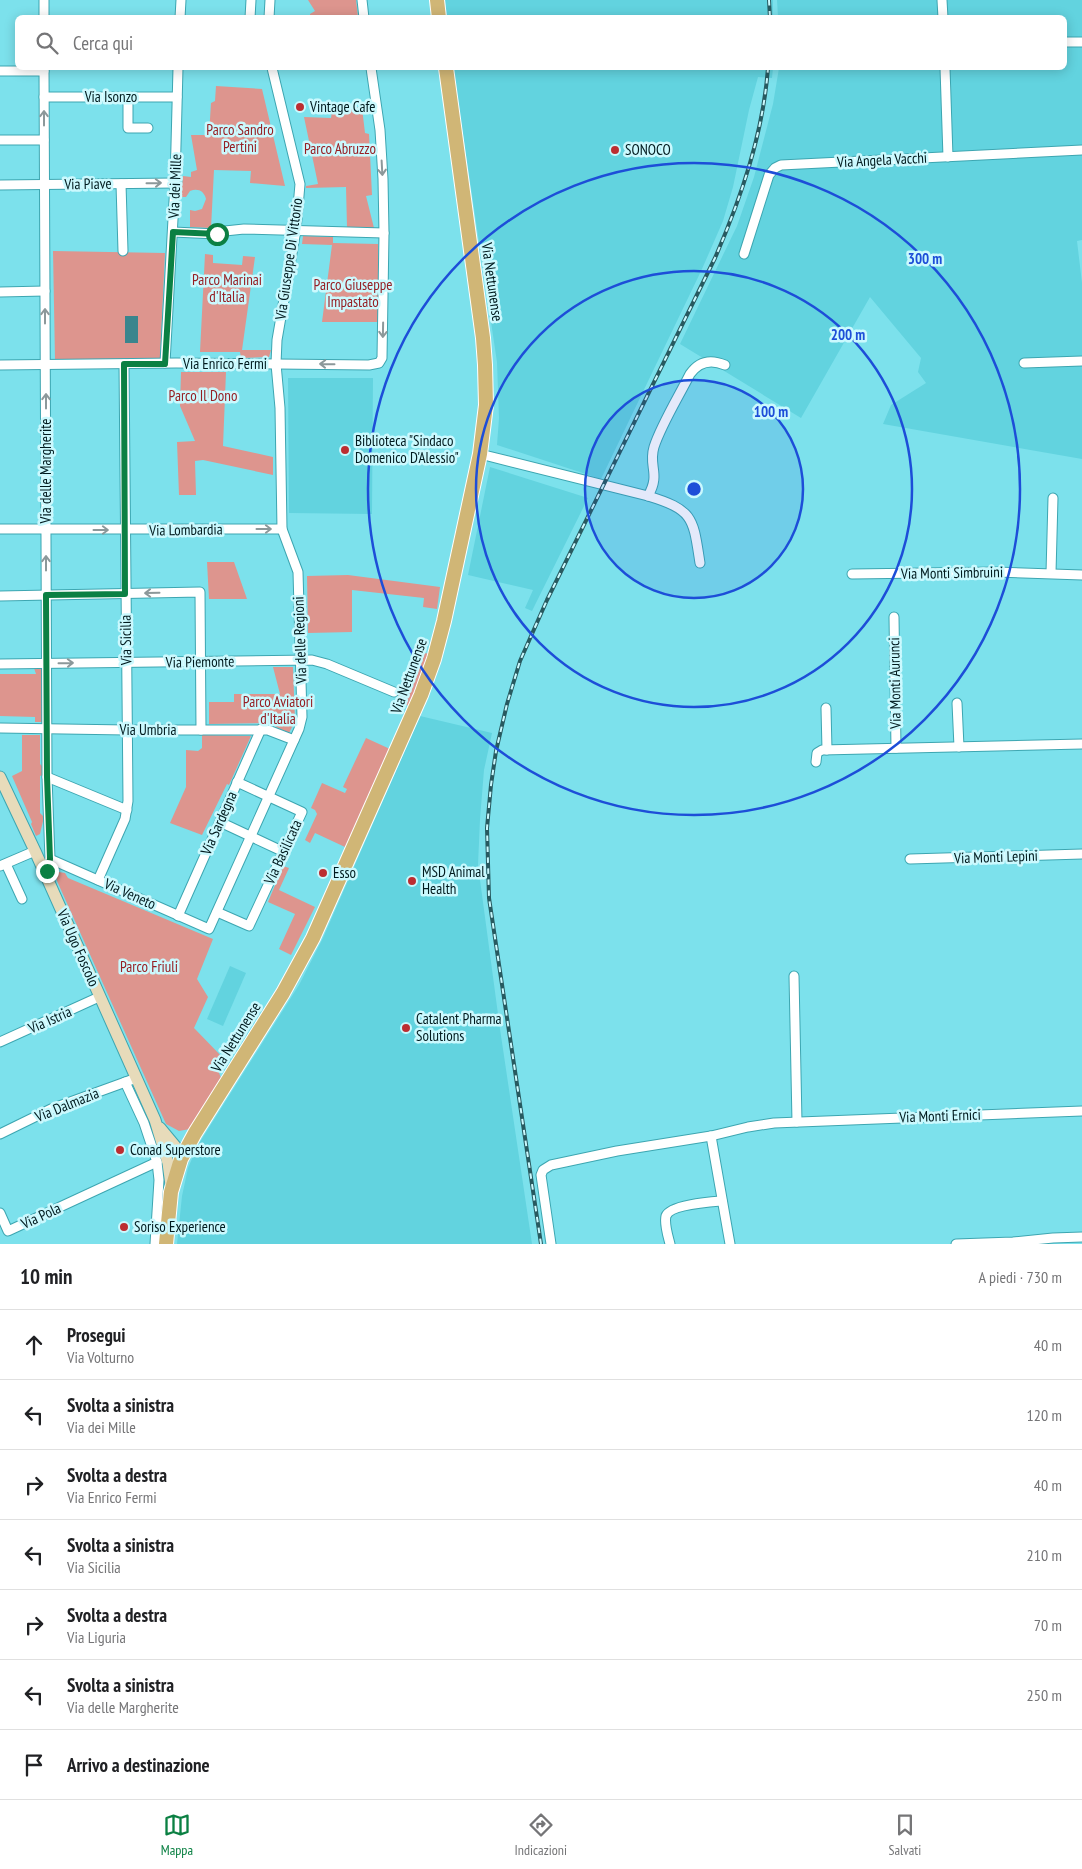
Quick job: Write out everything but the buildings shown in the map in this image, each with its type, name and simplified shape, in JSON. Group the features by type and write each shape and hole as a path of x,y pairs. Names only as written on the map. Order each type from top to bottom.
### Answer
{"main road":[{"path":"437,0 439,15"},
{"name":"Via Nettunense","path":"166,1244 171,1192 181,1159 195,1132 278,1001 313,938 421,695 442,629 480,454 486,409 486,365 446,70"}],"street":[{"path":"44,0 44,15"},
{"path":"180,15 181,0"},
{"path":"250,15 251,0"},
{"path":"269,15 270,0"},
{"path":"362,0 364,15"},
{"path":"942,0 943,15"},
{"path":"1067,42 1082,42"},
{"path":"0,71 22,70"},
{"name":"Via delle Margherite","path":"44,70 47,777 50,859 49,867 45,872"},
{"name":"Via dei Mille","path":"165,364 176,183 178,70"},
{"name":"Via Giuseppe Di Vittorio","path":"272,70 300,184 296,230 278,340 276,364"},
{"path":"173,232 217,234 244,229 384,233 380,130 371,70"},
{"path":"945,70 948,157"},
{"name":"Via Isonzo","path":"44,97 177,97"},
{"path":"128,97 128,128 148,128"},
{"path":"0,140 44,140"},
{"name":"Via Angela Vacchi","path":"744,254 769,175 778,167 1082,150"},
{"name":"Via Piave","path":"0,185 176,183"},
{"path":"121,184 123,251"},
{"name":"Via Enrico Fermi","path":"0,365 379,363 382,358 384,233"},
{"path":"0,292 45,291"},
{"path":"648,496 655,478 653,457 656,441 690,374 696,366 705,362 713,361 725,365"},
{"path":"1024,362 1082,361"},
{"name":"Via Sicilia","path":"98,880 127,810 124,364"},
{"name":"Via delle Regioni","path":"209,929 301,725 302,717 298,572 282,529 280,408 276,364"},
{"path":"480,454 648,496 676,506 689,517 694,528 700,563"},
{"path":"1051,573 1053,498"},
{"name":"Via Lombardia","path":"0,529 282,529"},
{"name":"Via Monti Simbruini","path":"852,574 996,572 1082,575"},
{"path":"0,596 200,592 201,730"},
{"name":"Via Monti Aurunci","path":"894,617 896,748"},
{"name":"Via Piemonte","path":"0,664 315,660 394,692"},
{"path":"957,703 959,746"},
{"path":"816,762 816,752 827,750 826,708"},
{"name":"Via Umbria","path":"0,728 268,730 294,740"},
{"name":"Via Sardegna","path":"178,916 261,730"},
{"name":"Via Monti Aurunci","path":"827,750 1082,744"},
{"name":"Via Ugo Foscolo","path":"0,777 45,872 99,997 130,1080 155,1120 171,1175 171,1192"},
{"path":"47,777 127,810"},
{"name":"Via Basilicata","path":"217,912 249,926 302,812 237,782"},
{"path":"220,822 284,852"},
{"path":"22,899 3,865 35,851"},
{"name":"Via Monti Lepini","path":"910,859 1082,854"},
{"name":"Via Veneto","path":"50,859 209,929"},
{"path":"794,976 797,1122"},
{"name":"Via Istria","path":"0,1042 99,997"},
{"path":"130,1080 160,1141 157,1162 159,1180 155,1244"},
{"name":"Via Dalmazia","path":"0,1134 51,1109 130,1080"},
{"name":"Via Monti Ernici","path":"550,1244 541,1174 544,1168 551,1165 617,1151 711,1136 754,1125 1082,1111"},
{"path":"160,1141 183,1137 195,1132"},
{"path":"711,1136 730,1244"},
{"name":"Via Ugo Foscolo","path":"160,1141 175,1146 181,1159"},
{"name":"Via Pola","path":"0,1213 8,1231 157,1162"},
{"path":"670,1244 666,1219 669,1212 677,1208 722,1200"},
{"path":"956,1244 1082,1237"}],"shaded area":[{"path":"445,0 773,0 773,15 447,15"},
{"path":"777,0 1082,0 1082,240 1077,241 1082,283 1082,459 883,424 891,405 926,383 918,372 921,358 870,297 801,418 680,344 737,226 754,177 773,104 779,70 1067,70 1067,15 778,15"},
{"path":"453,70 773,70 772,78 758,77 733,187 723,221 702,269 601,479 497,445 499,418 497,362"},
{"path":"125,316 138,316 138,343 125,343"},
{"path":"288,378 373,378 372,514 289,513"},
{"path":"490,467 588,498 532,611 525,608 533,590 468,575"},
{"path":"420,716 492,733 484,770 478,865 532,1244 177,1244 182,1196 188,1168 198,1145 299,985 323,938"},
{"path":"230,966 246,973 223,1026 207,1019"}],"green space":[{"path":"308,0 356,0 358,15 310,15 315,11"},
{"name":"Parco Sandro Pertini","path":"216,86 262,89 285,186 250,183 251,171 214,170 211,228 190,227 190,210 202,209 206,199 202,192 198,190 190,191 186,197 181,197 183,176 191,177 191,172 197,170 191,135 209,135 211,103 215,101"},
{"name":"Parco Abruzzo","path":"333,105 362,108 365,133 369,134 372,195 366,196 374,228 347,227 346,187 306,188 306,186 318,184 304,117 331,118"},
{"name":"Parco Giuseppe Impastato","path":"303,236 333,237 333,243 378,244 379,322 322,322 332,245 302,244"},
{"path":"53,251 165,253 160,359 55,359"},
{"name":"Parco Marinai d'Italia","path":"205,254 213,255 213,263 242,265 243,256 255,257 242,350 271,350 269,357 241,358 240,352 200,352"},
{"name":"Parco Il Dono","path":"181,372 226,372 223,446 273,457 273,475 203,460 195,461 196,495 179,495 177,442 195,441 180,406"},
{"path":"207,562 234,562 247,599 209,599"},
{"path":"348,575 440,587 437,609 423,607 424,598 352,590 352,632 308,633 307,576"},
{"path":"414,652 433,654 412,707 396,701"},
{"name":"Parco Aviatori d'Italia","path":"273,667 293,667 295,721 289,733 268,723 209,724 209,702 234,702 234,694 280,694"},
{"path":"34,668 43,668 43,722 35,722 35,717 0,716 0,674 36,674"},
{"path":"22,735 40,735 40,764 43,767 43,775 40,776 40,813 44,817 40,834 36,836 12,776 22,771"},
{"path":"202,735 251,736 229,785 227,784 202,835 170,823 186,787 186,750 198,751 202,748"},
{"path":"366,738 390,749 361,818 345,847 315,833 310,843 305,840 317,814 311,808 322,783 345,793 347,789 343,787"},
{"path":"283,866 289,868 279,890 315,907 291,955 279,949 295,914 268,902"},
{"name":"Parco Friuli","path":"59,872 65,873 68,878 213,939 197,979 208,997 194,1028 226,1061 219,1073 222,1080 190,1129 179,1131 166,1124 57,881 56,875"}],"railway":[{"path":"769,0 770,15"},
{"path":"541,1244 489,898 487,828 496,751 520,661 547,600 725,235 742,189 756,141 768,70"}],"place":[{"name":"Vintage Cafe","path":"300,107"},
{"name":"SONOCO","path":"615,150"},
{"name":"Biblioteca \"Sindaco Domenico D'Alessio\"","path":"345,450"},
{"name":"Esso","path":"323,873"},
{"name":"MSD Animal Health","path":"412,881"},
{"name":"Catalent Pharma Solutions","path":"406,1028"},
{"name":"Conad Superstore","path":"120,1150"},
{"name":"Soriso Experience","path":"124,1227"}],"route":[{"path":"47,871 50,859 47,777 46,595 125,594 124,364 165,364 173,232 217,234"}]}
